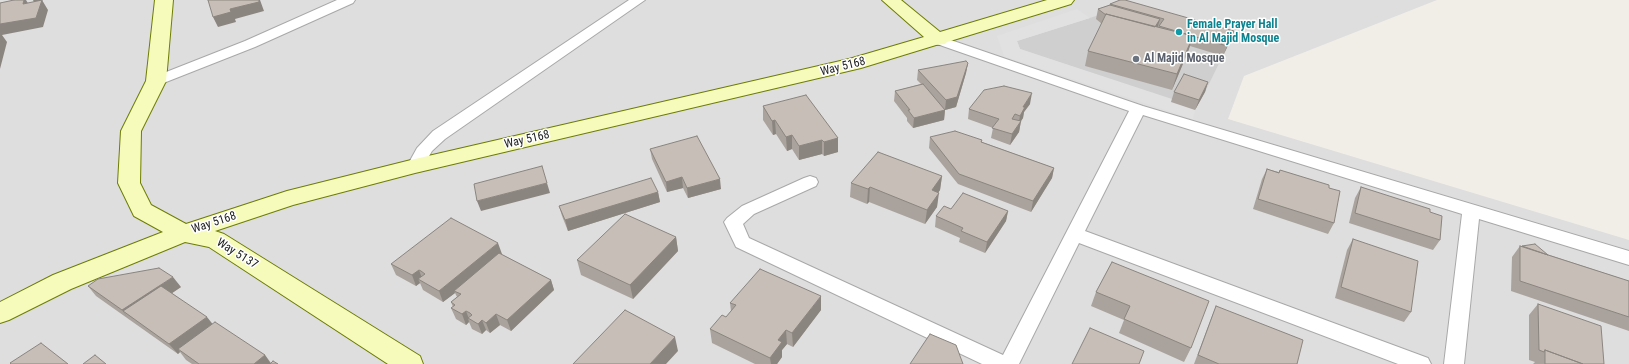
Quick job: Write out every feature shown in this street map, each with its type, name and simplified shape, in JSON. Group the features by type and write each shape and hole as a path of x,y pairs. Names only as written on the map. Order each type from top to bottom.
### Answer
{"street":[{"name":"Way 5137","path":"164,0 156,81 131,131 129,183 142,210 184,233 216,240 410,364"},
{"path":"156,81 250,44 348,0"},
{"path":"415,166 426,148 438,135 638,0"},
{"path":"891,0 938,40 1138,109 1629,258"},
{"name":"Way 5168","path":"0,314 62,282 184,233 287,199 415,166 854,64 938,40 1065,0"},
{"path":"1009,364 1138,109"},
{"path":"810,182 748,210 733,222 742,242 1002,364"},
{"path":"1454,364 1471,211"},
{"path":"1075,234 1421,364"}],"shaded area":[{"path":"0,0 1437,0 1244,76 1228,119 1629,240 1629,364 0,364"},
{"path":"1077,9 1090,18 1017,41 1020,49 1172,99 1195,110 1193,119 1004,56 997,36"},
{"name":"Al Majid Mosque","path":"1118,9 1230,41 1205,92 1172,100 1020,49 1017,41"}],"building":[{"path":"14,0 24,0 23,4 42,0 36,18 0,24 0,3"},
{"path":"208,0 259,0 259,2 230,9 231,12 213,17"},
{"path":"1120,0 1125,0 1234,31 1227,46 1159,26 1164,19 1110,4"},
{"path":"1110,5 1160,19 1155,27 1106,15 1098,9"},
{"path":"1106,14 1193,36 1177,74 1088,51"},
{"path":"966,61 968,63 957,97 946,100 918,70"},
{"path":"1184,74 1208,82 1199,100 1174,92"},
{"path":"923,84 945,110 914,118 908,110 910,110 895,91"},
{"path":"1004,86 1032,93 1023,107 1025,107 1020,116 1015,114 1012,119 1021,121 1012,134 992,128 999,119 969,109 984,90"},
{"path":"806,95 838,138 824,142 822,140 799,146 792,135 786,137 775,120 772,121 763,106"},
{"path":"955,131 982,140 981,142 1054,168 1033,201 959,174 930,137"},
{"path":"697,136 720,179 687,188 682,177 666,182 650,149"},
{"path":"878,152 942,176 932,190 939,193 927,210 870,187 868,189 851,183"},
{"path":"542,166 547,183 477,201 474,184"},
{"path":"1267,169 1279,173 1280,170 1329,185 1329,188 1340,191 1334,223 1258,199"},
{"path":"651,178 658,192 565,220 559,206"},
{"path":"1361,187 1430,209 1430,212 1442,216 1440,240 1355,213"},
{"path":"963,193 1008,211 987,242 961,231 963,228 936,216 944,206 951,209"},
{"path":"625,214 676,237 630,285 577,260"},
{"path":"451,218 498,243 439,291 418,279 425,274 421,271 419,270 412,275 391,264"},
{"path":"1353,239 1418,261 1411,312 1341,287"},
{"path":"1535,244 1548,255 1522,246"},
{"path":"1520,246 1629,281 1629,317 1520,281"},
{"path":"499,253 551,280 507,320 496,314 486,323 482,320 478,324 468,318 472,315 470,313 466,311 462,314 451,308 455,305 451,302 461,294 454,291"},
{"path":"1112,262 1209,301 1191,348 1124,319 1130,306 1096,292"},
{"path":"159,268 173,277 122,310 88,286 98,279"},
{"path":"760,269 821,296 792,333 786,330 778,340 782,342 770,358 710,329 722,315 726,317 736,305 730,303"},
{"path":"161,286 207,317 169,344 123,311"},
{"path":"1538,304 1601,326 1604,364 1583,364 1545,350 1544,352 1539,350"},
{"path":"1216,306 1303,340 1297,364 1219,364 1198,355"},
{"path":"625,310 675,337 650,364 573,364"},
{"path":"215,322 265,355 254,364 199,364 178,349"},
{"path":"1090,328 1144,351 1139,364 1072,364"},
{"path":"930,334 956,345 963,364 910,364"},
{"path":"41,343 68,364 10,363"},
{"path":"1545,350 1583,364 1545,364"},
{"path":"95,355 106,364 83,364"},
{"path":"273,361 278,364 270,364"}],"place":[{"name":"Female Prayer Hall in Al Majid Mosque","path":"1179,32"},
{"name":"Al Majid Mosque","path":"1136,59"}]}
